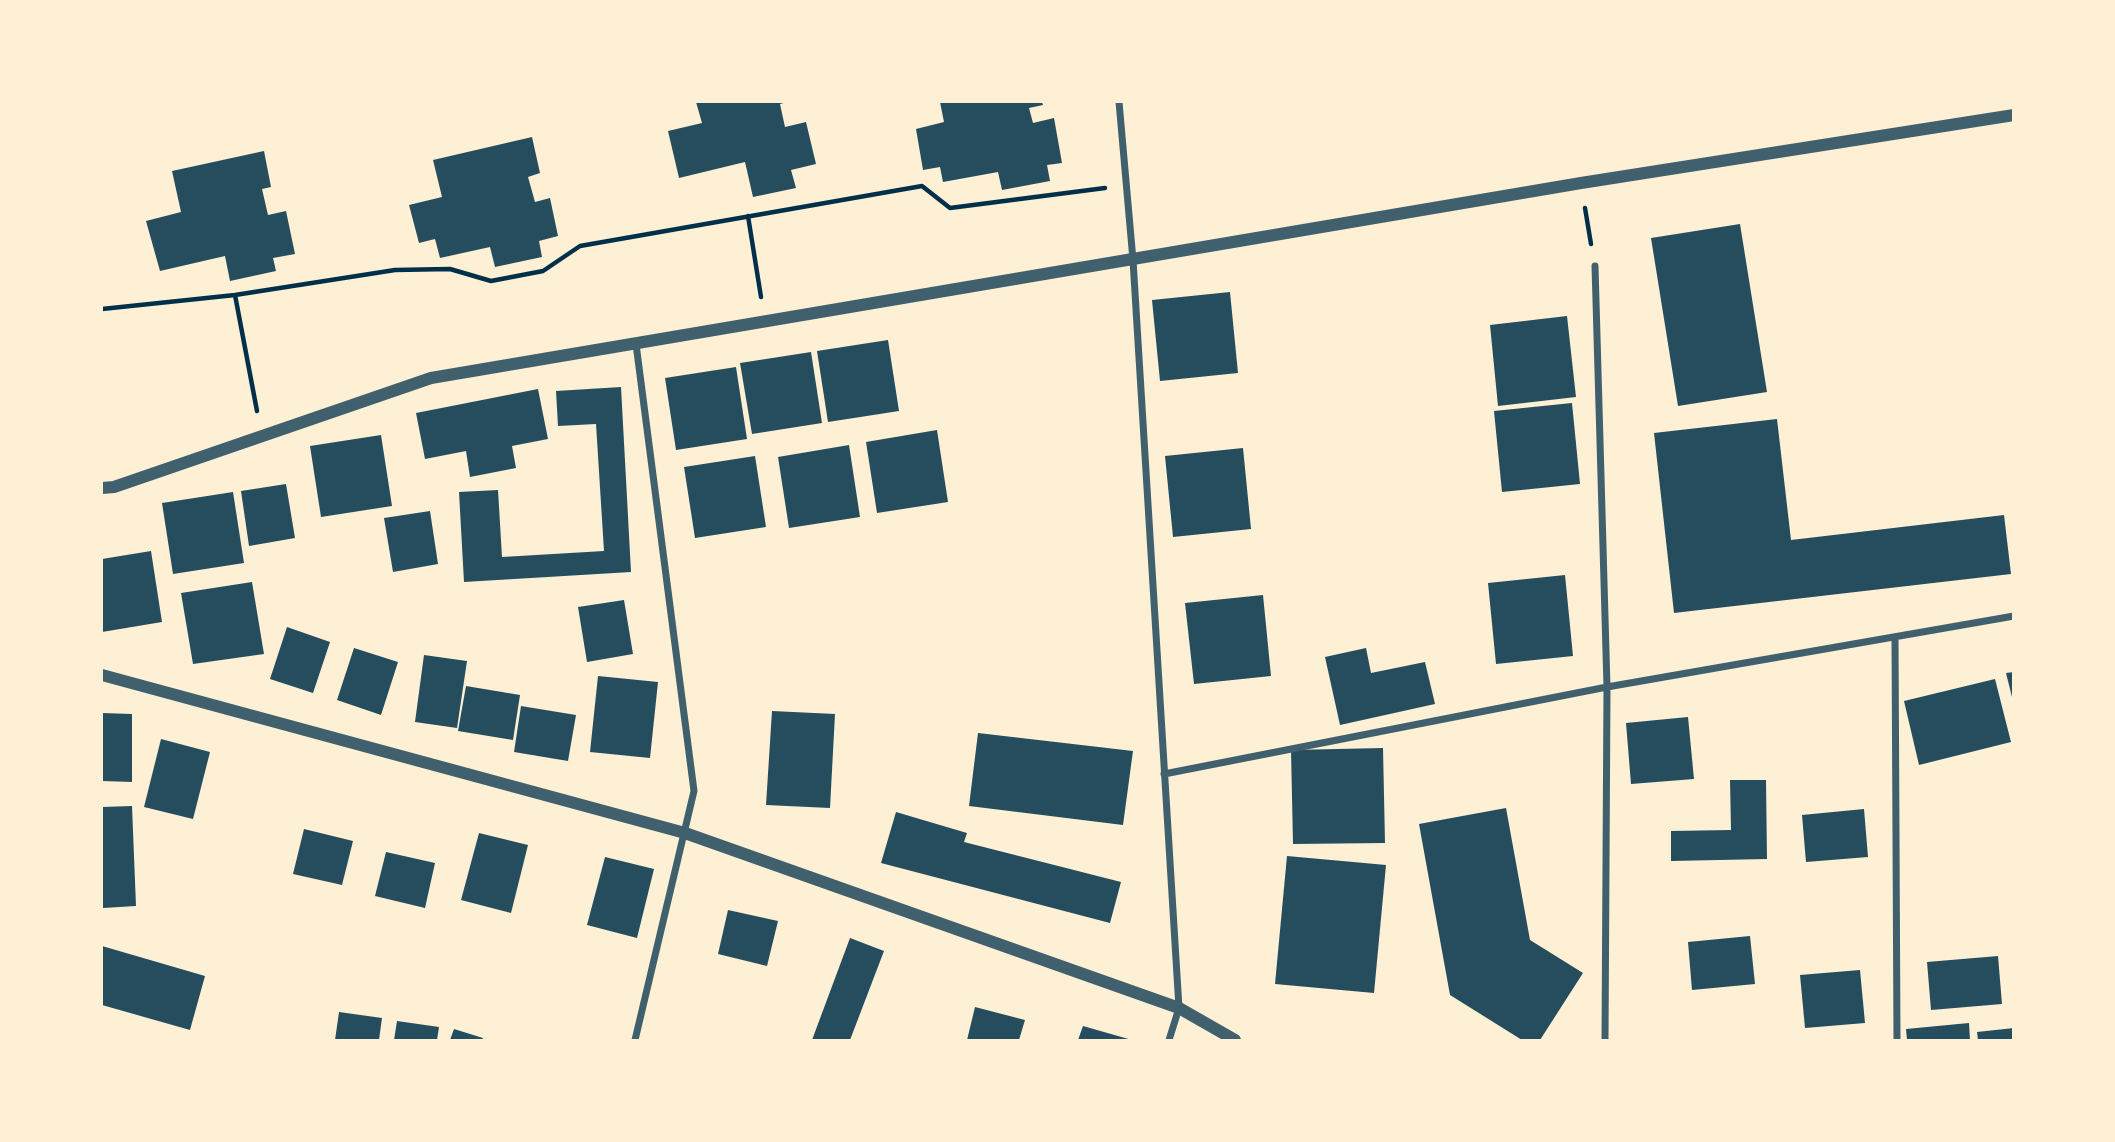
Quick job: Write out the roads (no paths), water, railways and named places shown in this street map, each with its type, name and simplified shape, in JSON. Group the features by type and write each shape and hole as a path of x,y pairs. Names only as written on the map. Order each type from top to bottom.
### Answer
{"street":[{"path":"1119,102 1133,260 1179,1009 1169,1041"},
{"path":"102,497 108,488 431,378 1581,183 2014,116"},
{"path":"1595,266 1607,687 1605,1041"},
{"path":"635,1041 694,791 636,344"},
{"path":"1164,774 1607,687 2014,616"},
{"path":"1895,637 1897,1041"},
{"path":"102,675 685,833 1179,1009 1235,1041"}]}
